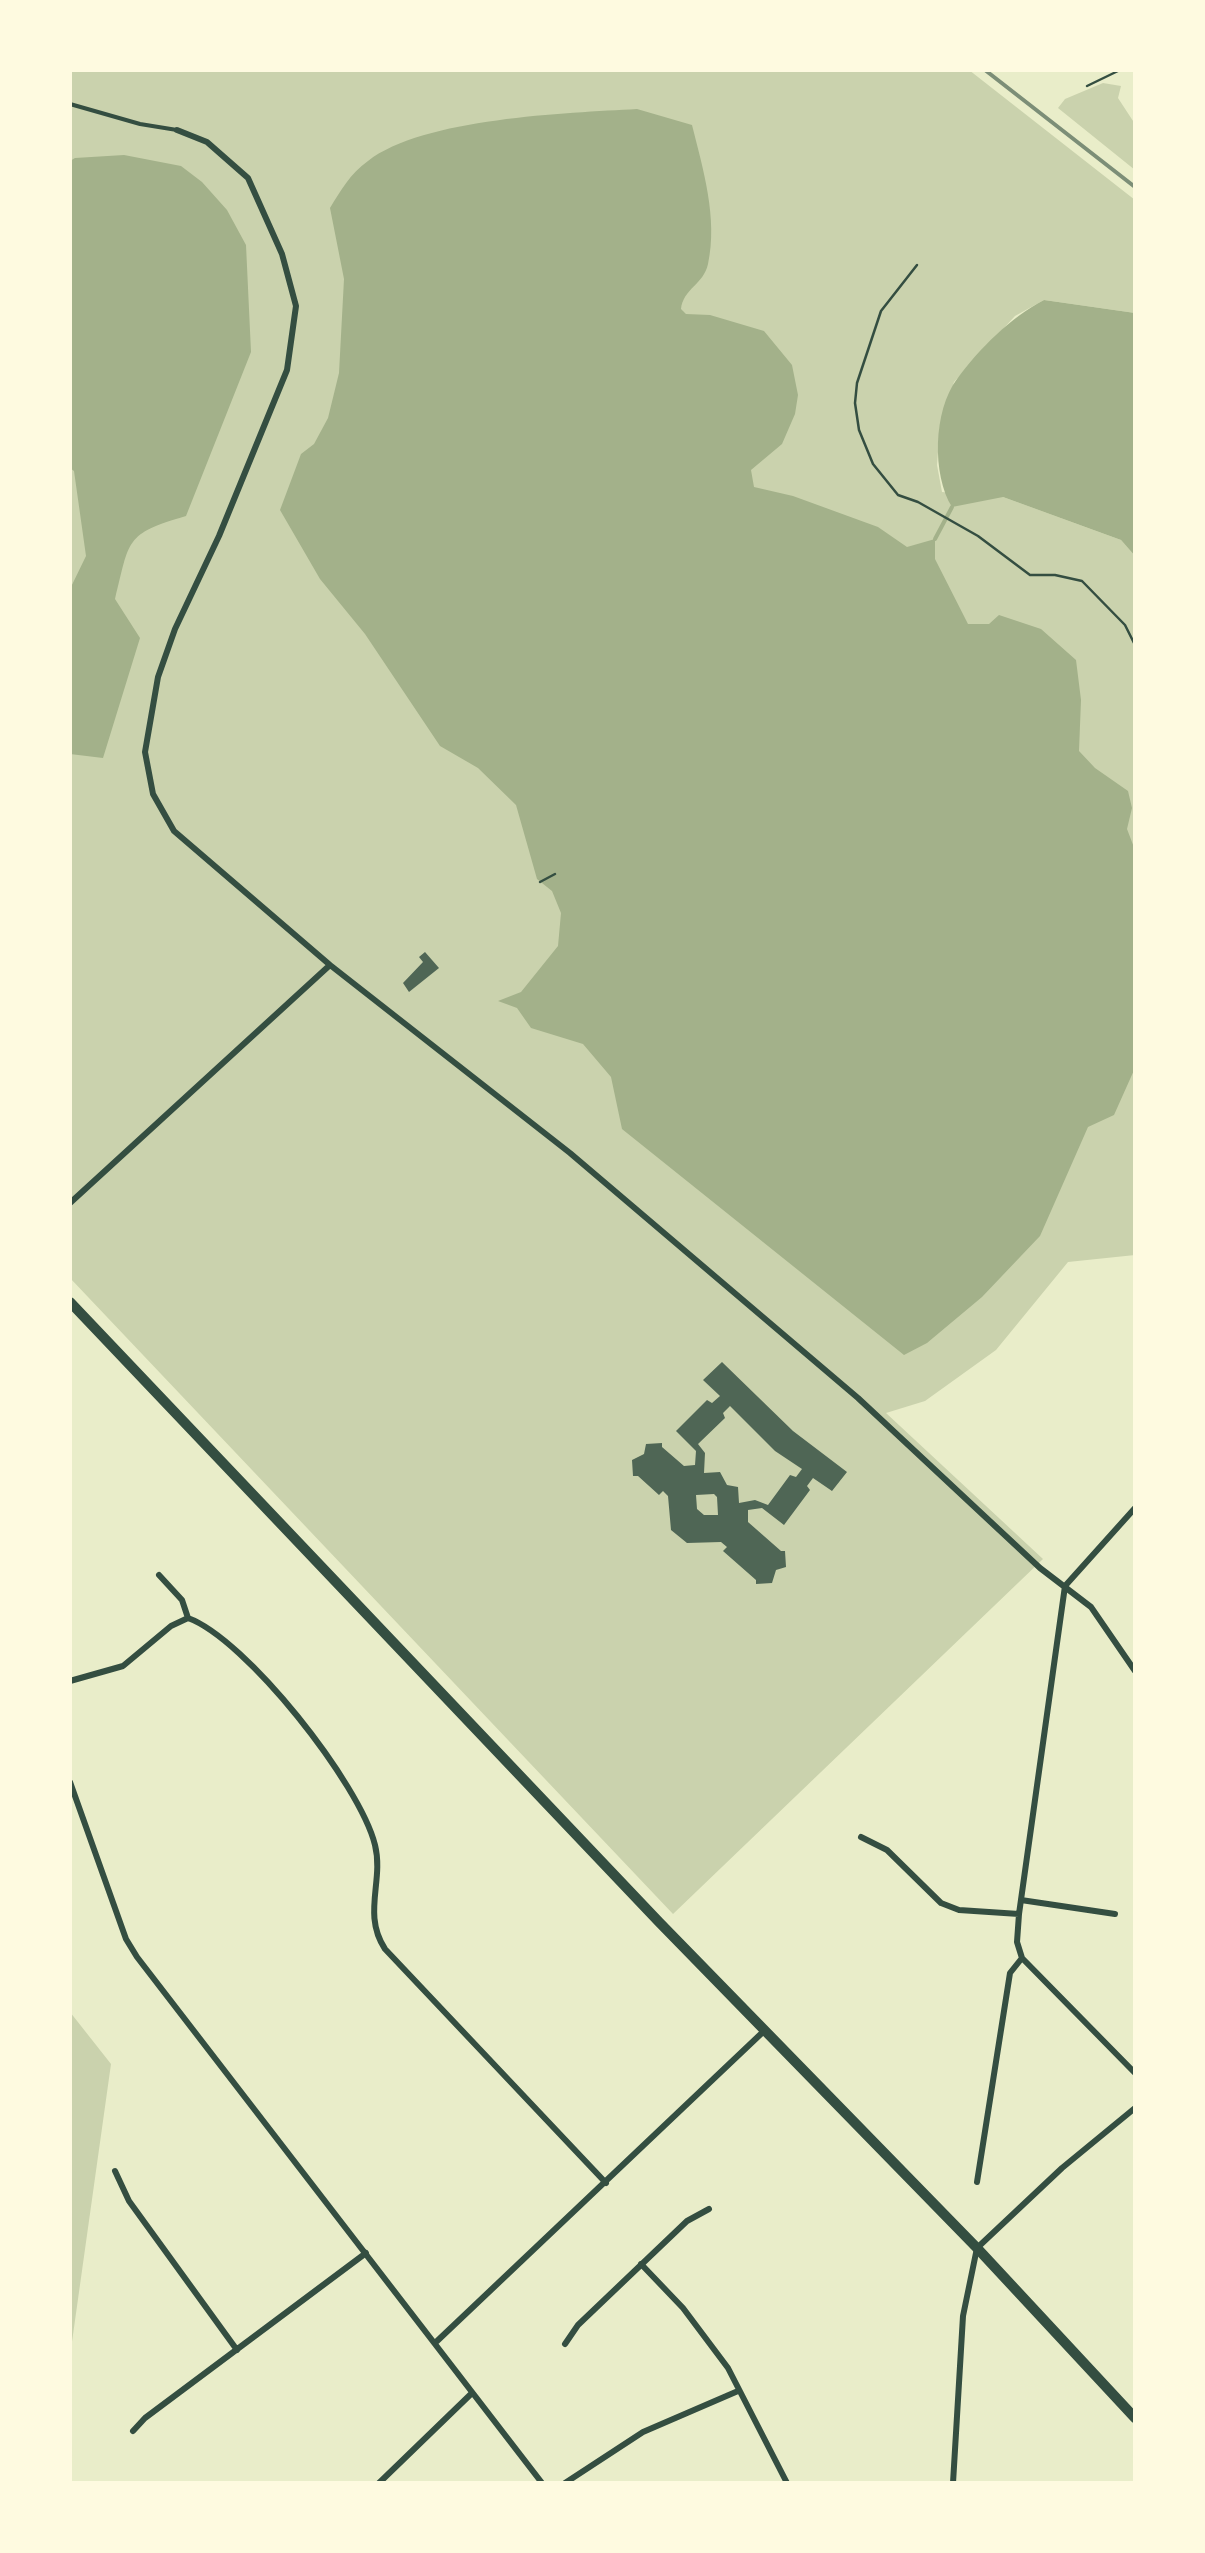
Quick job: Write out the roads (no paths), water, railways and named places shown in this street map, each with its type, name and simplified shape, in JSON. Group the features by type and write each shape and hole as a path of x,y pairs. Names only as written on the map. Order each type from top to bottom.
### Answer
{"main road":[{"path":"70,1302 977,2248 1135,2418"}],"street":[{"path":"178,130 207,142 248,178 282,254 296,306 287,370 158,677 145,752 154,794 174,831 330,964 570,1153 858,1398 1040,1568 1091,1606 1135,1671"},
{"path":"70,1203 330,964"},
{"path":"1135,1508 1065,1586 1017,1942 1022,1958 1135,2073"},
{"path":"159,1575 182,1600 188,1618"},
{"path":"70,1681 122,1666 171,1626 188,1618 206,1624 235,1649 327,1753 359,1808 377,1858 372,1920 384,1949 606,2183"},
{"path":"70,1782 126,1939 138,1957 542,2483"},
{"path":"861,1837 887,1850 941,1903 959,1910 1019,1914"},
{"path":"1021,1900 1115,1914"},
{"path":"977,2182 1010,1973 1022,1958"},
{"path":"435,2344 765,2030"},
{"path":"953,2483 963,2316 977,2248 1062,2168 1135,2108"},
{"path":"115,2171 129,2201 237,2350"},
{"path":"565,2344 578,2325 687,2221 708,2209"},
{"path":"132,2431 366,2253"},
{"path":"642,2264 701,2330 728,2368 787,2483"},
{"path":"565,2483 642,2432 738,2391"},
{"path":"378,2483 472,2393"}],"lane":[{"path":"70,104 140,124 178,130"}],"waterway":[{"path":"935,539 952,507"}],"railway":[{"path":"985,70 1135,187"}]}
